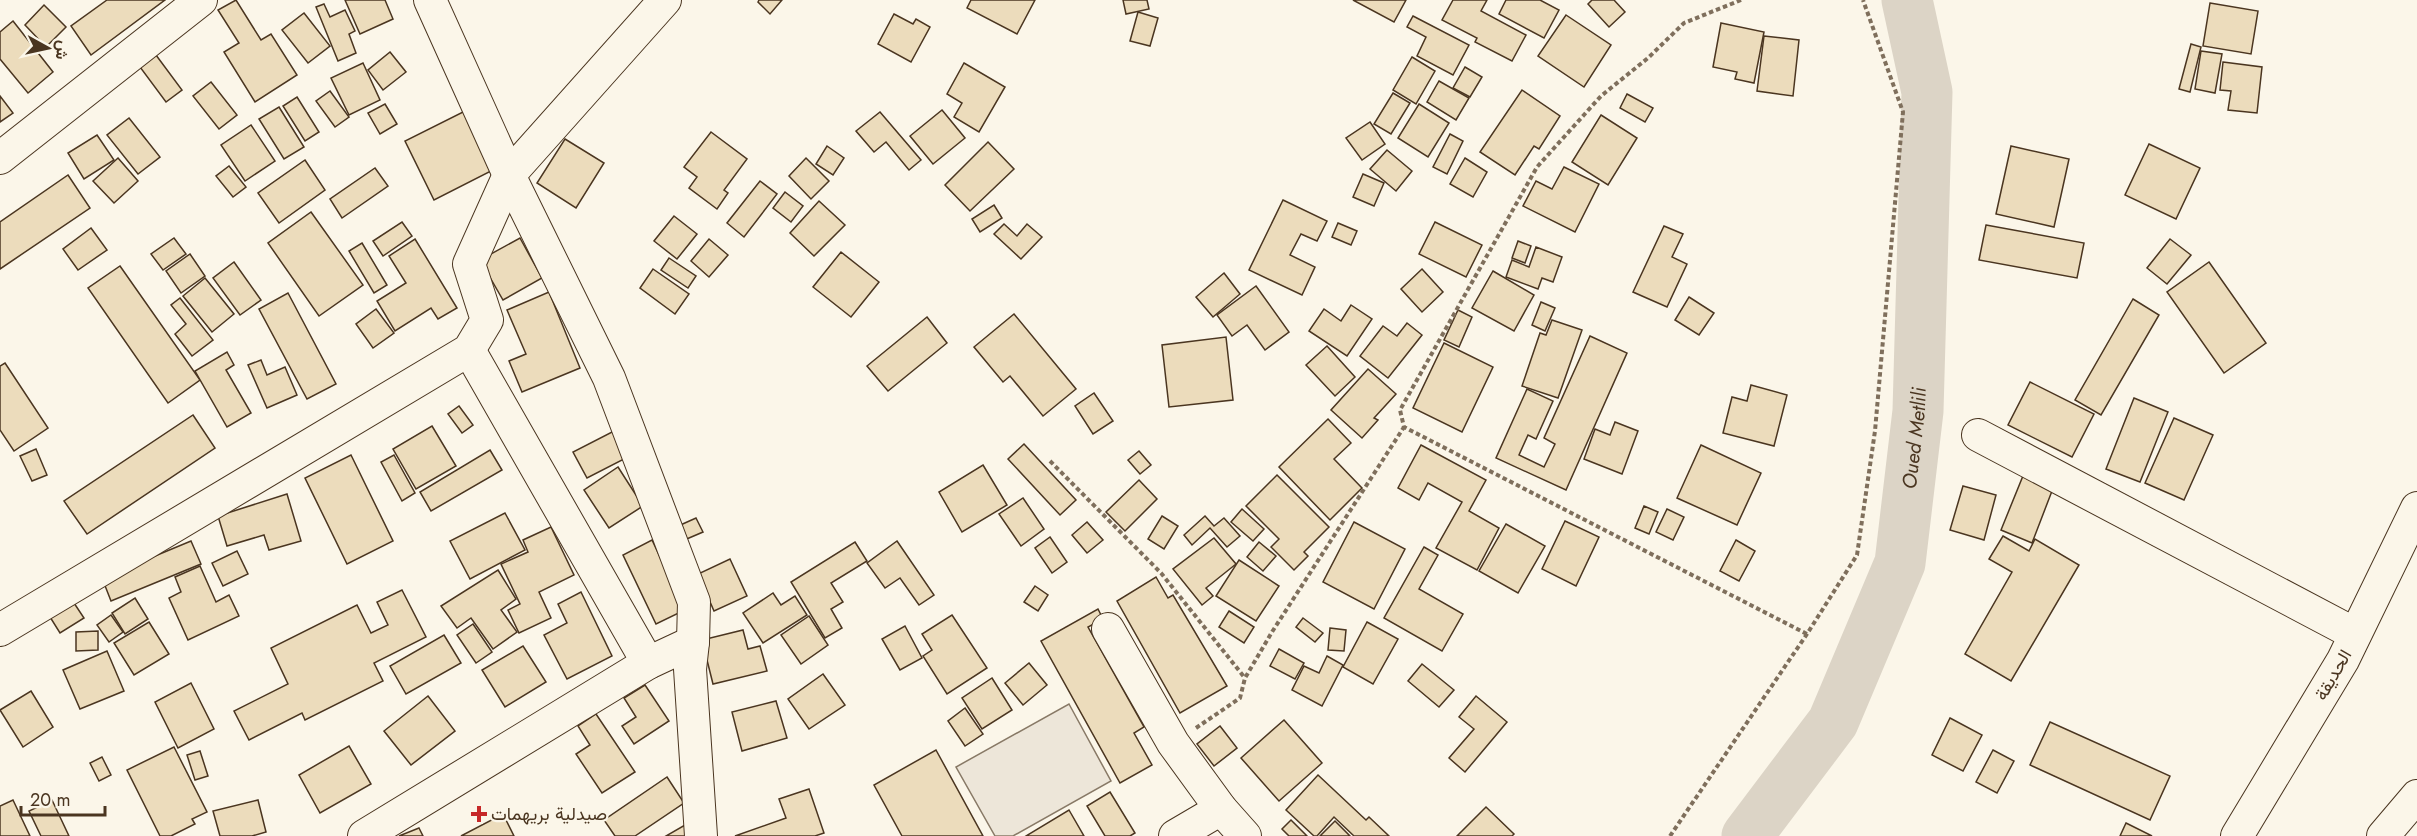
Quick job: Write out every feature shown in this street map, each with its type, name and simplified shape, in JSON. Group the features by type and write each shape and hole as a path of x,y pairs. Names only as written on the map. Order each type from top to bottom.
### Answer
{"street":[{"path":"0,158 201,0"},
{"path":"430,0 509,176 609,378 694,602 690,669 701,836"},
{"path":"0,630 469,350 487,320 469,264 509,176 665,0"},
{"path":"469,350 648,663"},
{"path":"1978,435 2355,634"},
{"name":"الحديقة","path":"2237,836 2343,660 2417,508"},
{"path":"1108,629 1173,743 1221,809 1245,836"},
{"path":"364,836 648,663 693,642"},
{"path":"2383,836 2417,796"},
{"path":"1175,836 1221,809"}],"path":[{"path":"1173,743 1240,698 1245,678 1272,632 1404,427 1400,410 1537,167 1601,96 1648,58 1684,23 1740,0"},
{"path":"1670,836 1807,634 1857,555 1875,432 1903,111 1863,0"},
{"path":"1404,427 1807,634"},
{"path":"1050,461 1161,573 1245,678"}],"shaded area":[{"path":"1069,704 1111,781 1013,836 995,836 956,767"}],"building":[{"path":"107,0 165,0 91,55 71,26"},
{"path":"236,0 261,40 271,34 297,75 255,102 224,52 239,43 218,10"},
{"path":"345,0 385,0 393,19 360,34"},
{"path":"759,0 782,0 770,14 758,2"},
{"path":"971,0 1035,0 1017,34 967,8"},
{"path":"1123,0 1147,0 1149,9 1126,14"},
{"path":"1353,0 1406,0 1394,22"},
{"path":"1453,0 1487,0 1481,11 1526,35 1512,61 1475,42 1477,38 1442,20"},
{"path":"1506,0 1540,0 1559,10 1544,38 1499,14"},
{"path":"1592,0 1614,0 1625,12 1609,27 1588,4"},
{"path":"2210,3 2258,11 2251,54 2203,46"},
{"path":"324,4 330,17 345,10 355,31 349,34 356,53 338,61 316,7"},
{"path":"44,5 66,27 46,47 25,25"},
{"path":"1138,12 1158,18 1150,46 1130,41"},
{"path":"304,13 330,46 308,63 282,30"},
{"path":"894,14 913,24 916,19 930,27 911,62 878,44"},
{"path":"1566,15 1611,45 1584,87 1538,56"},
{"path":"1413,16 1469,45 1453,75 1417,56 1426,37 1407,27"},
{"path":"13,21 53,72 28,93 0,59 0,32"},
{"path":"1721,23 1764,32 1754,83 1735,79 1737,72 1713,67"},
{"path":"1764,36 1799,40 1793,96 1757,91"},
{"path":"2191,44 2201,47 2190,92 2179,89"},
{"path":"153,51 182,90 166,102 137,63"},
{"path":"2201,51 2222,54 2215,93 2195,89"},
{"path":"390,52 406,72 383,90 368,70"},
{"path":"1412,57 1435,71 1416,104 1393,90"},
{"path":"2223,62 2262,67 2257,113 2228,110 2231,91 2220,90"},
{"path":"363,63 380,100 349,115 331,78"},
{"path":"964,63 1005,87 979,132 954,117 962,103 947,94"},
{"path":"1465,67 1482,77 1470,97 1453,88"},
{"path":"1439,81 1469,98 1456,120 1427,102"},
{"path":"211,82 237,115 219,129 193,96"},
{"path":"1522,90 1560,116 1539,149 1534,146 1515,175 1480,152"},
{"path":"330,91 349,117 335,127 316,101"},
{"path":"1393,93 1410,103 1391,134 1374,124"},
{"path":"1627,94 1653,108 1645,122 1620,108"},
{"path":"0,96 13,113 0,122"},
{"path":"297,97 319,132 305,141 283,106"},
{"path":"385,104 397,124 380,134 368,113"},
{"path":"1419,104 1449,123 1428,157 1398,138"},
{"path":"279,107 304,147 284,159 259,119"},
{"path":"942,110 965,138 933,164 910,136"},
{"path":"465,111 495,169 434,200 405,141"},
{"path":"880,112 921,160 909,170 886,142 874,152 856,131"},
{"path":"1601,115 1637,138 1608,185 1572,162"},
{"path":"129,118 160,157 138,174 107,135"},
{"path":"1370,122 1385,144 1362,160 1346,138"},
{"path":"251,125 275,161 245,181 221,145"},
{"path":"711,132 747,159 724,190 728,193 717,209 689,188 697,177 684,167"},
{"path":"1450,134 1463,141 1447,174 1433,167"},
{"path":"97,135 114,160 84,179 68,153"},
{"path":"565,139 604,163 576,208 537,183"},
{"path":"988,142 1014,169 970,211 945,185"},
{"path":"2149,144 2200,168 2176,219 2125,195"},
{"path":"827,146 844,158 833,175 816,164"},
{"path":"2011,146 2069,159 2054,227 1996,214"},
{"path":"1387,150 1412,171 1396,191 1370,169"},
{"path":"118,158 138,181 114,203 93,181"},
{"path":"806,158 829,181 811,199 789,176"},
{"path":"1465,158 1487,172 1473,197 1450,184"},
{"path":"305,160 325,190 279,223 258,193"},
{"path":"229,166 246,187 233,197 216,176"},
{"path":"1564,167 1599,184 1575,232 1523,206 1536,181 1552,189"},
{"path":"375,168 388,186 342,218 330,199"},
{"path":"1363,174 1384,183 1374,206 1353,197"},
{"path":"68,175 90,208 0,269 0,222"},
{"path":"760,181 777,194 744,237 727,223"},
{"path":"785,192 803,206 791,222 773,208"},
{"path":"1283,200 1327,221 1317,241 1301,234 1290,255 1315,267 1302,295 1249,270"},
{"path":"819,201 845,225 814,256 790,233"},
{"path":"994,205 1002,218 980,232 972,219"},
{"path":"311,212 363,285 319,316 268,243"},
{"path":"674,216 697,234 677,259 654,241"},
{"path":"402,222 412,236 383,256 373,241"},
{"path":"1435,222 1482,245 1466,277 1419,254"},
{"path":"1338,223 1357,231 1351,245 1332,237"},
{"path":"1004,224 1017,236 1027,224 1042,237 1021,259 994,234"},
{"path":"1986,225 2084,243 2077,278 1979,260"},
{"path":"1664,226 1683,234 1672,257 1687,264 1667,307 1633,292"},
{"path":"91,228 107,250 78,270 63,249"},
{"path":"174,238 186,254 163,270 151,254"},
{"path":"520,238 542,278 503,300 480,260"},
{"path":"415,239 457,308 438,319 431,308 395,331 377,301 406,283 389,256"},
{"path":"709,239 728,255 709,277 691,261"},
{"path":"2170,239 2191,255 2167,284 2147,268"},
{"path":"1518,241 1531,246 1525,263 1512,258"},
{"path":"362,243 387,285 374,293 349,251"},
{"path":"1536,247 1562,257 1553,282 1542,278 1538,289 1506,277 1512,260 1529,267"},
{"path":"841,252 879,282 851,317 813,287"},
{"path":"190,254 205,276 181,293 166,271"},
{"path":"669,258 696,276 688,288 661,270"},
{"path":"234,262 261,300 240,315 213,278"},
{"path":"2209,262 2266,343 2224,373 2167,292"},
{"path":"120,266 200,380 168,403 88,288"},
{"path":"653,269 689,294 675,314 640,288"},
{"path":"1422,269 1443,292 1422,312 1401,289"},
{"path":"1493,271 1534,295 1514,331 1472,308"},
{"path":"1224,273 1240,294 1213,317 1196,297"},
{"path":"205,278 234,314 212,332 183,296"},
{"path":"1256,286 1289,332 1265,350 1247,325 1232,336 1217,315"},
{"path":"549,292 580,368 522,392 509,361 526,354 507,310"},
{"path":"288,293 336,384 307,399 259,309"},
{"path":"1689,297 1714,313 1699,335 1675,320"},
{"path":"180,298 213,340 192,356 175,334 186,324 171,305"},
{"path":"2133,299 2159,315 2101,415 2075,400"},
{"path":"1541,302 1555,308 1545,331 1532,325"},
{"path":"1351,305 1372,319 1347,356 1309,331 1324,309 1341,321"},
{"path":"376,309 394,333 373,348 356,324"},
{"path":"1458,310 1472,317 1459,347 1444,340"},
{"path":"1014,314 1076,389 1043,416 1010,376 1003,382 974,347"},
{"path":"927,317 947,343 888,391 867,366"},
{"path":"1552,320 1582,330 1558,398 1522,386 1540,333 1546,335"},
{"path":"1407,323 1422,335 1388,378 1360,356 1383,326 1397,336"},
{"path":"1590,336 1627,353 1566,490 1496,458 1527,389 1553,401 1536,439 1528,435 1519,455 1544,467 1555,444 1544,438"},
{"path":"1226,337 1233,400 1169,407 1162,345"},
{"path":"1444,343 1493,367 1462,432 1413,408"},
{"path":"1327,346 1355,377 1335,396 1306,365"},
{"path":"227,352 234,365 226,370 251,413 227,427 195,371"},
{"path":"261,360 267,375 285,367 297,395 267,408 248,365"},
{"path":"5,363 48,428 14,451 0,430 0,366"},
{"path":"1368,369 1396,394 1374,418 1378,420 1362,438 1331,410"},
{"path":"2030,382 2094,414 2072,457 2008,425"},
{"path":"1751,385 1787,395 1774,446 1723,433 1732,397 1747,401"},
{"path":"1094,393 1113,421 1093,434 1075,406"},
{"path":"2134,398 2168,412 2140,482 2106,469"},
{"path":"459,406 473,425 462,433 448,414"},
{"path":"193,415 215,448 87,534 64,501"},
{"path":"2174,418 2213,435 2184,500 2145,483"},
{"path":"1328,419 1351,443 1334,459 1362,488 1330,520 1279,467"},
{"path":"1615,422 1638,431 1622,474 1584,459 1595,429 1610,435"},
{"path":"432,426 456,466 416,489 393,449"},
{"path":"614,431 628,457 587,478 573,452"},
{"path":"1024,444 1076,500 1060,515 1008,459"},
{"path":"1421,445 1486,480 1469,511 1499,528 1477,570 1436,548 1462,502 1428,483 1419,500 1398,488"},
{"path":"1701,445 1761,473 1737,525 1677,498"},
{"path":"36,449 47,475 32,481 20,456"},
{"path":"490,450 502,470 431,511 420,492"},
{"path":"1139,451 1151,465 1140,474 1128,460"},
{"path":"351,455 393,541 347,564 305,478"},
{"path":"394,455 415,493 402,501 381,462"},
{"path":"983,465 1007,505 962,532 939,492"},
{"path":"2027,466 2057,478 2032,543 2001,530"},
{"path":"618,467 643,506 609,528 584,490"},
{"path":"1277,475 1329,527 1304,552 1308,556 1294,570 1271,547 1279,539 1246,506"},
{"path":"1139,480 1157,499 1125,531 1106,512"},
{"path":"1963,486 1996,495 1984,540 1950,530"},
{"path":"287,494 301,541 269,550 264,535 227,546 218,516"},
{"path":"1023,498 1044,529 1021,546 999,514"},
{"path":"1644,506 1658,512 1649,534 1635,528"},
{"path":"1242,509 1264,529 1253,541 1231,522"},
{"path":"1667,509 1684,517 1673,540 1656,532"},
{"path":"505,513 525,550 470,579 450,541"},
{"path":"1162,516 1178,526 1164,549 1148,539"},
{"path":"1205,516 1214,526 1224,518 1240,536 1227,547 1210,528 1192,545 1184,535"},
{"path":"696,518 703,532 682,541 676,527"},
{"path":"1565,521 1599,537 1576,586 1542,569"},
{"path":"1087,522 1103,540 1087,553 1072,535"},
{"path":"1354,522 1405,549 1374,609 1323,582"},
{"path":"1506,524 1545,546 1518,593 1479,571"},
{"path":"551,527 574,575 539,592 551,618 519,633 508,610 520,604 501,564 528,552 523,540"},
{"path":"2003,536 2029,551 2035,539 2079,565 2011,681 1965,654 2012,572 1989,559"},
{"path":"1050,537 1067,562 1052,573 1035,548"},
{"path":"1214,538 1236,564 1206,588 1213,596 1202,605 1173,569"},
{"path":"652,540 685,610 656,624 623,555"},
{"path":"1736,540 1755,551 1739,581 1720,571"},
{"path":"191,541 201,564 111,601 102,578"},
{"path":"897,541 934,595 919,605 900,578 885,588 867,563"},
{"path":"855,542 867,561 831,583 843,602 831,609 842,628 825,638 791,582"},
{"path":"1259,542 1276,556 1263,571 1247,557"},
{"path":"1424,547 1438,555 1419,589 1463,614 1442,651 1384,618"},
{"path":"237,551 248,574 223,586 212,563"},
{"path":"730,559 747,596 714,611 698,574"},
{"path":"1239,560 1279,586 1256,621 1216,596"},
{"path":"200,566 216,602 229,595 239,616 188,640 169,598 181,592 175,577"},
{"path":"498,570 516,599 501,610 517,632 493,649 471,618 457,628 441,606"},
{"path":"1156,577 1168,598 1173,595 1227,686 1180,713 1117,601"},
{"path":"1035,586 1048,595 1038,611 1024,602"},
{"path":"402,590 426,637 374,663 383,681 305,720 302,713 249,740 234,711 288,684 271,648 357,605 371,633 388,625 377,602"},
{"path":"581,592 612,656 567,679 544,635 567,623 558,604"},
{"path":"773,593 781,605 795,596 807,615 763,643 743,613"},
{"path":"135,598 148,619 125,634 112,613"},
{"path":"74,603 84,618 60,633 50,617"},
{"path":"1098,609 1103,619 1088,627 1144,727 1134,733 1152,765 1120,783 1041,641"},
{"path":"1229,611 1254,627 1244,643 1219,627"},
{"path":"111,615 123,632 109,642 97,625"},
{"path":"952,615 987,668 947,694 923,656 932,650 922,634"},
{"path":"809,616 828,645 801,664 781,635"},
{"path":"1303,618 1323,633 1315,642 1296,627"},
{"path":"149,622 169,654 134,675 114,643"},
{"path":"1367,622 1398,639 1373,684 1343,667"},
{"path":"473,624 492,652 476,663 457,635"},
{"path":"905,626 922,658 900,670 882,639"},
{"path":"1330,628 1346,630 1344,651 1328,650"},
{"path":"743,630 748,649 760,646 767,671 713,684 702,640"},
{"path":"98,631 98,650 76,651 76,632"},
{"path":"444,635 461,663 406,694 390,666"},
{"path":"523,646 546,682 505,707 482,670"},
{"path":"1279,649 1304,663 1295,679 1270,666"},
{"path":"107,651 124,691 80,709 63,670"},
{"path":"1327,656 1343,665 1322,706 1292,690 1304,666 1319,673"},
{"path":"1029,663 1047,685 1023,705 1005,683"},
{"path":"1422,664 1454,690 1439,707 1408,681"},
{"path":"823,674 845,705 809,729 788,699"},
{"path":"992,678 1012,710 982,729 962,698"},
{"path":"191,683 214,729 178,748 155,702"},
{"path":"645,685 669,721 634,744 622,726 636,717 624,698"},
{"path":"31,691 53,727 23,747 0,710"},
{"path":"428,696 455,731 411,765 384,731"},
{"path":"1476,696 1507,722 1465,772 1449,758 1474,729 1459,717"},
{"path":"776,701 787,738 742,751 732,712"},
{"path":"965,708 983,734 965,746 948,721"},
{"path":"596,714 635,772 602,793 576,754 590,745 578,726"},
{"path":"1950,718 1982,735 1963,771 1932,755"},
{"path":"1284,720 1322,763 1279,801 1241,758"},
{"path":"2050,722 2170,776 2150,820 2030,765"},
{"path":"1220,726 1237,748 1214,766 1197,744"},
{"path":"349,746 371,784 320,813 299,775"},
{"path":"174,747 207,812 192,819 195,824 171,836 160,836 127,770"},
{"path":"936,750 983,836 902,836 874,785"},
{"path":"1993,750 2014,761 1997,793 1976,782"},
{"path":"200,751 208,776 195,780 187,755"},
{"path":"102,757 111,775 99,781 90,763"},
{"path":"1318,775 1366,820 1369,817 1389,836 1354,836 1334,817 1317,836 1314,836 1286,810"},
{"path":"667,777 684,803 635,836 615,836 604,820"},
{"path":"809,789 824,833 815,836 735,836 786,818 779,799"},
{"path":"1110,792 1135,833 1130,836 1105,836 1087,806"},
{"path":"13,800 30,836 0,836 0,806"},
{"path":"52,800 69,836 41,836 29,811"},
{"path":"258,800 266,832 252,836 220,836 213,811"},
{"path":"1486,807 1514,834 1512,836 1457,836"},
{"path":"1069,810 1084,836 1026,836"},
{"path":"503,814 514,836 461,836"},
{"path":"1291,820 1307,836 1289,836 1282,829"},
{"path":"1335,821 1350,836 1320,836"},
{"path":"2126,823 2152,836 2120,836"},
{"path":"685,825 692,836 666,836"},
{"path":"419,828 423,836 399,836"}],"waterway":[{"name":"Oued Metlili","path":"1747,836 1833,722 1900,563 1918,411 1927,92 1907,0"}],"place":[{"name":"صيدلية بريهمات","path":"479,814"}]}
